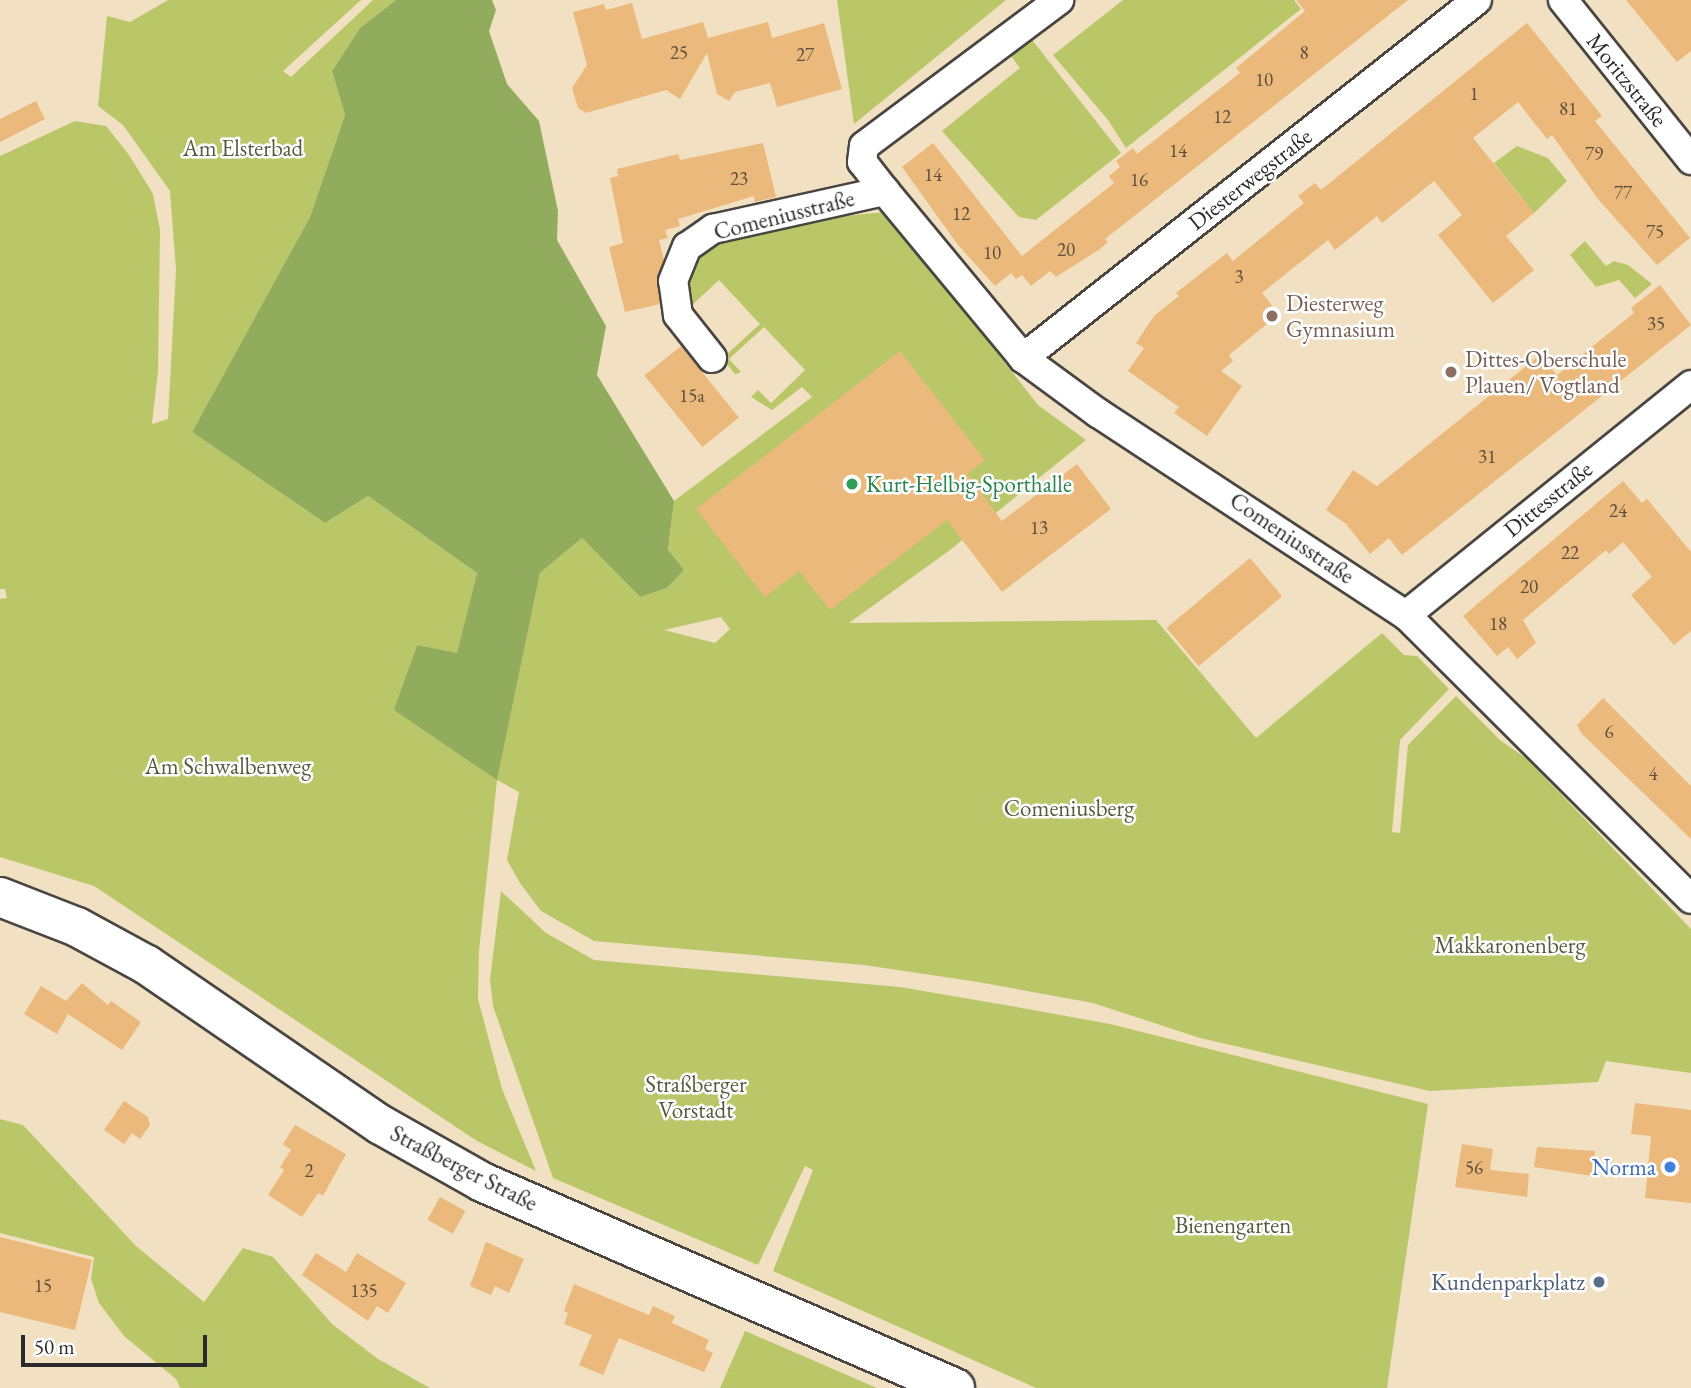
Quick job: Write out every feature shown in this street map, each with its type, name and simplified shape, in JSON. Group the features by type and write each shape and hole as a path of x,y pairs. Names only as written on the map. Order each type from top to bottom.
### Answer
{"main road":[{"name":"Straßberger Straße","path":"0,897 76,927 146,965 381,1125 482,1182 956,1388"}],"street":[{"name":"Comeniusstraße","path":"1059,0 864,146 862,162 1023,358 1098,413 1406,615 1691,899"},
{"name":"Diesterwegstraße","path":"1023,358 1477,0"},
{"name":"Moritzstraße","path":"1563,0 1691,160"},
{"name":"Comeniusstraße","path":"712,358 678,314 673,281 687,247 713,229 885,191"},
{"name":"Dittesstraße","path":"1406,615 1691,385"}],"green space":[{"path":"168,0 361,0 283,71 291,77 373,0 396,0 360,28 332,71 345,115 310,217 192,432 325,523 368,496 477,573 457,654 417,645 395,710 497,779 540,573 582,538 640,597 667,588 684,570 668,551 674,501 812,397 802,387 772,410 751,397 758,390 771,403 805,370 764,327 729,359 741,372 735,374 711,345 714,342 726,355 760,324 719,280 688,309 699,322 692,321 682,302 690,258 714,237 770,223 886,212 1038,405 1086,440 950,550 849,623 1156,620 1256,738 1382,633 1404,655 1417,656 1449,689 1400,740 1392,832 1400,833 1408,745 1456,696 1501,741 1526,758 1691,929 1691,1073 1606,1061 1598,1082 1430,1091 1200,1038 1093,1003 978,982 864,965 594,941 541,911 520,883 507,860 519,792 497,780 479,951 478,999 502,1089 536,1171 477,1141 94,886 0,857 0,599 7,598 5,589 0,589 0,156 75,121 106,126 129,155 153,194 160,230 158,371 152,424 168,419 176,270 170,191 123,125 98,106 107,16 130,22","holes":["721,617 730,629 715,643 664,630"]},
{"path":"396,0 492,0 496,10 489,31 507,84 539,121 558,211 557,240 606,326 597,375 674,501 668,550 684,570 667,588 640,597 582,538 540,573 497,780 394,710 417,645 457,653 477,573 368,496 325,523 192,432 310,217 345,115 332,71 360,28"},
{"path":"837,0 1006,0 854,124"},
{"path":"1123,0 1294,0 1301,9 1126,148 1108,120 1053,55"},
{"path":"1029,36 1121,153 1036,220 1019,217 942,131 1020,68 1008,52"},
{"path":"1517,146 1548,158 1567,181 1534,213 1494,163"},
{"path":"1585,241 1606,266 1614,261 1628,265 1652,284 1635,298 1619,280 1596,287 1570,255"},
{"path":"501,891 546,933 594,960 900,987 1022,1008 1110,1024 1428,1104 1387,1388 1036,1388 773,1271 813,1170 805,1166 758,1265 553,1178 493,1006 490,979"},
{"path":"0,1119 23,1125 136,1246 204,1302 243,1248 273,1257 332,1324 378,1359 430,1388 180,1388 176,1379 124,1336 99,1303 91,1279 94,1257 0,1233"},
{"path":"745,1331 877,1388 720,1388"}],"building":[{"path":"1296,0 1408,0 1105,239 1108,242 1100,249 1056,277 1050,271 1031,286 1022,275 1016,279 1011,273 995,286 958,245 902,167 933,143 1022,256 1114,183 1109,176 1120,167 1116,161 1133,148 1137,154 1240,73 1236,68 1305,11"},
{"path":"1626,0 1691,0 1691,51 1677,62"},
{"path":"632,3 642,39 703,22 708,38 768,22 772,38 824,23 842,89 777,107 770,83 735,92 729,101 717,94 707,53 680,99 666,90 586,113 578,108 572,88 587,65 573,12 604,4 606,10"},
{"path":"1527,23 1602,116 1595,121 1690,238 1657,265 1598,199 1552,135 1547,139 1518,102 1473,138 1534,213 1506,236 1534,270 1493,303 1438,235 1462,215 1434,181 1382,223 1377,216 1335,250 1328,240 1262,293 1279,314 1229,355 1233,361 1221,371 1242,386 1207,436 1174,413 1179,407 1128,371 1144,348 1136,343 1154,316 1179,296 1176,293 1227,253 1233,261 1304,203 1298,196 1315,183 1321,190"},
{"path":"36,101 45,119 0,142 0,119"},
{"path":"763,143 776,197 755,202 754,196 678,219 680,226 665,230 668,238 659,240 664,260 657,283 660,304 625,312 609,247 623,243 610,178 618,176 617,169 678,154 680,160"},
{"path":"1660,285 1691,325 1402,555 1389,538 1370,554 1346,524 1326,510 1353,470 1377,486 1540,355 1557,375 1634,313 1631,308"},
{"path":"681,346 739,417 702,447 644,376"},
{"name":"Kurt-Helbig-Sporthalle","path":"900,351 985,460 967,474 1002,521 1077,464 1111,509 1002,592 947,520 830,610 799,571 765,597 696,509"},
{"path":"1623,481 1642,503 1647,499 1691,552 1691,631 1674,645 1631,595 1652,577 1623,542 1609,554 1606,550 1523,620 1536,643 1517,659 1508,647 1497,656 1463,616"},
{"path":"1250,558 1282,596 1199,666 1167,628"},
{"path":"1603,698 1691,786 1691,839 1581,733 1577,725"},
{"path":"82,983 108,1005 111,1001 141,1022 122,1050 68,1014 57,1034 24,1014 41,986 66,1001"},
{"path":"124,1101 148,1117 150,1125 140,1139 132,1133 124,1144 104,1130"},
{"name":"Norma","path":"1635,1103 1691,1110 1691,1203 1645,1198 1651,1136 1631,1134"},
{"path":"295,1125 346,1154 323,1196 318,1193 302,1217 268,1195 284,1170 280,1167 291,1150 283,1144"},
{"path":"1462,1144 1493,1149 1490,1170 1529,1174 1527,1197 1455,1187"},
{"path":"1537,1147 1595,1151 1592,1176 1534,1167"},
{"path":"440,1197 465,1211 453,1234 427,1220"},
{"path":"0,1237 92,1260 75,1330 0,1312"},
{"path":"486,1242 524,1259 509,1293 495,1286 491,1295 470,1286"},
{"path":"316,1253 346,1272 357,1253 406,1283 388,1313 377,1306 368,1321 302,1275"},
{"path":"574,1284 649,1315 653,1306 675,1316 672,1323 709,1340 705,1349 713,1353 704,1372 619,1338 603,1375 579,1365 592,1335 564,1324 568,1313 564,1311"}],"place":[{"name":"Diesterweg Gymnasium","path":"1272,316"},
{"name":"Dittes-Oberschule Plauen/ Vogtland","path":"1451,372"},
{"name":"Kurt-Helbig-Sporthalle","path":"852,484"},
{"name":"Norma","path":"1670,1167"},
{"name":"Kundenparkplatz","path":"1599,1282"}],"park label":[{"name":"Am Elsterbad","path":"243,148"},
{"name":"Am Schwalbenweg","path":"228,766"},
{"name":"Comeniusberg","path":"1069,808"},
{"name":"Makkaronenberg","path":"1510,945"},
{"name":"Straßberger Vorstadt","path":"696,1097"},
{"name":"Bienengarten","path":"1233,1225"}]}
